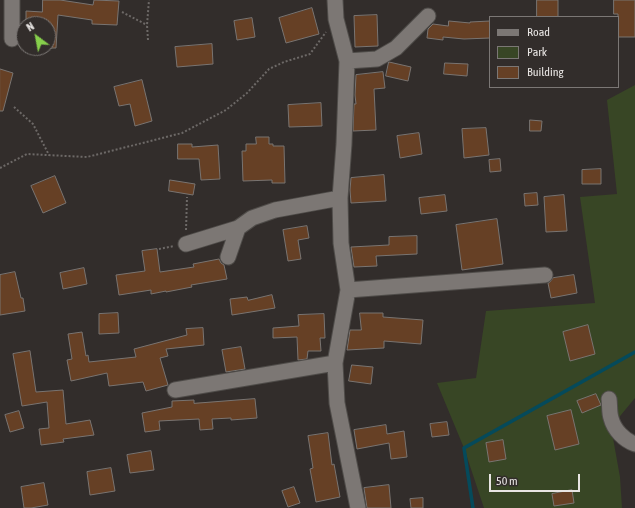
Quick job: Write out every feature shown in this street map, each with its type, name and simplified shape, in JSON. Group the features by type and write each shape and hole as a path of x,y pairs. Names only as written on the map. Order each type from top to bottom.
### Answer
{"street":[{"path":"12,0 12,39"},
{"path":"335,0 336,20 347,61 344,144 340,198 341,243 348,290 335,363 337,403 358,508"},
{"path":"347,61 377,60 396,48 428,16"},
{"path":"186,244 238,228 252,218 274,210 340,198"},
{"path":"228,257 238,228"},
{"path":"348,290 545,275"},
{"path":"174,390 335,363"},
{"path":"609,399 611,419 619,432 627,440 635,444"}],"path":[{"path":"148,40 147,25 149,0"},
{"path":"122,12 147,25"},
{"path":"0,168 27,154 87,157 182,133 226,110 247,93 269,69 284,62 310,54 336,20"},
{"path":"14,107 33,124 49,155"},
{"path":"159,249 186,244 187,197"}],"green space":[{"path":"635,85 635,398 611,427 620,477 622,508 484,508 464,448 437,383 476,378 486,311 595,303 580,197 617,194 607,100"}],"building":[{"path":"43,0 60,0 93,5 94,0 119,1 117,25 92,24 92,20 58,15 56,48 56,16 26,16 26,11 42,12"},
{"path":"537,0 558,0 558,16 537,16"},
{"path":"614,0 635,0 635,37 619,37 619,16 618,14 614,14"},
{"path":"312,8 319,34 286,43 279,18"},
{"path":"377,15 378,46 355,47 354,16"},
{"path":"252,18 255,37 237,40 234,21"},
{"path":"449,21 470,23 489,21 489,38 464,39 443,37 443,40 427,38 428,29 433,24 448,26"},
{"path":"212,44 213,64 177,67 175,47"},
{"path":"389,62 411,67 408,81 386,76"},
{"path":"445,63 468,64 467,76 444,74"},
{"path":"0,69 13,73 3,111 0,111"},
{"path":"383,72 385,88 374,89 376,130 353,131 354,104 356,104 356,75"},
{"path":"142,80 152,121 135,126 130,104 119,106 114,87"},
{"path":"321,103 322,126 289,127 288,105"},
{"path":"530,120 542,121 541,131 530,131"},
{"path":"486,128 489,155 464,158 462,129"},
{"path":"419,133 422,154 400,158 397,136"},
{"path":"256,137 269,137 269,144 273,144 273,146 284,146 285,183 272,183 272,180 243,181 242,151 246,151 246,144 256,144"},
{"path":"178,144 192,144 192,147 218,145 220,179 201,180 199,159 178,159"},
{"path":"500,159 501,171 490,172 489,160"},
{"path":"601,169 601,184 582,184 582,170"},
{"path":"384,175 386,201 351,203 351,178"},
{"path":"55,176 66,203 43,213 31,186"},
{"path":"170,180 195,184 193,195 169,191"},
{"path":"537,193 538,205 525,206 524,194"},
{"path":"445,195 447,211 421,214 419,198"},
{"path":"564,195 567,231 546,232 544,197"},
{"path":"497,219 503,264 462,270 456,225"},
{"path":"307,226 309,238 298,240 301,259 288,261 283,230"},
{"path":"417,236 417,254 376,256 377,266 354,267 351,247 389,245 389,237"},
{"path":"157,249 160,272 194,267 193,264 219,259 224,265 227,279 191,285 192,287 166,292 151,294 151,290 119,295 116,275 145,271 142,251"},
{"path":"84,268 87,284 63,289 60,273"},
{"path":"15,272 21,298 23,298 25,311 0,315 0,275"},
{"path":"574,275 577,293 551,298 548,283 553,278"},
{"path":"272,295 275,308 232,315 230,299 247,297 248,300"},
{"path":"118,313 119,333 99,334 99,314"},
{"path":"360,313 383,313 383,317 423,320 421,344 384,341 384,348 347,350 350,330 361,330"},
{"path":"324,314 325,338 320,338 321,351 308,351 307,359 298,360 297,337 273,338 273,328 299,326 298,315"},
{"path":"588,325 595,354 570,361 563,332"},
{"path":"203,328 204,345 166,349 168,356 160,358 168,385 146,391 143,382 109,386 107,373 71,381 67,360 72,359 68,334 82,332 86,356 88,355 89,362 136,357 134,349 187,335 186,329"},
{"path":"241,347 245,369 226,372 222,350"},
{"path":"30,351 36,392 63,390 66,424 90,420 94,435 63,439 64,442 41,445 39,429 49,428 47,402 22,406 13,354"},
{"path":"352,365 373,367 371,384 349,381"},
{"path":"596,394 601,405 582,413 577,401"},
{"path":"255,399 257,418 231,420 231,418 212,419 213,429 200,430 199,419 159,421 160,430 145,432 142,413 172,407 172,401 194,400 194,403"},
{"path":"571,410 579,444 555,450 547,416"},
{"path":"19,411 24,428 10,432 5,415"},
{"path":"447,422 449,435 432,437 430,424"},
{"path":"386,425 387,434 404,431 407,457 391,459 389,443 357,449 354,430"},
{"path":"328,433 332,465 334,464 340,497 316,502 310,469 313,468 308,436"},
{"path":"503,440 506,459 489,462 486,443"},
{"path":"151,451 154,470 130,473 127,455"},
{"path":"111,468 115,491 90,495 87,472"},
{"path":"44,483 48,505 24,508 21,487"},
{"path":"389,485 391,508 367,508 364,488"},
{"path":"294,487 300,503 288,507 282,491"},
{"path":"572,490 574,503 554,506 552,494"},
{"path":"423,498 423,508 411,508 410,499"}],"waterway":[{"path":"473,508 464,448 635,352"}]}
